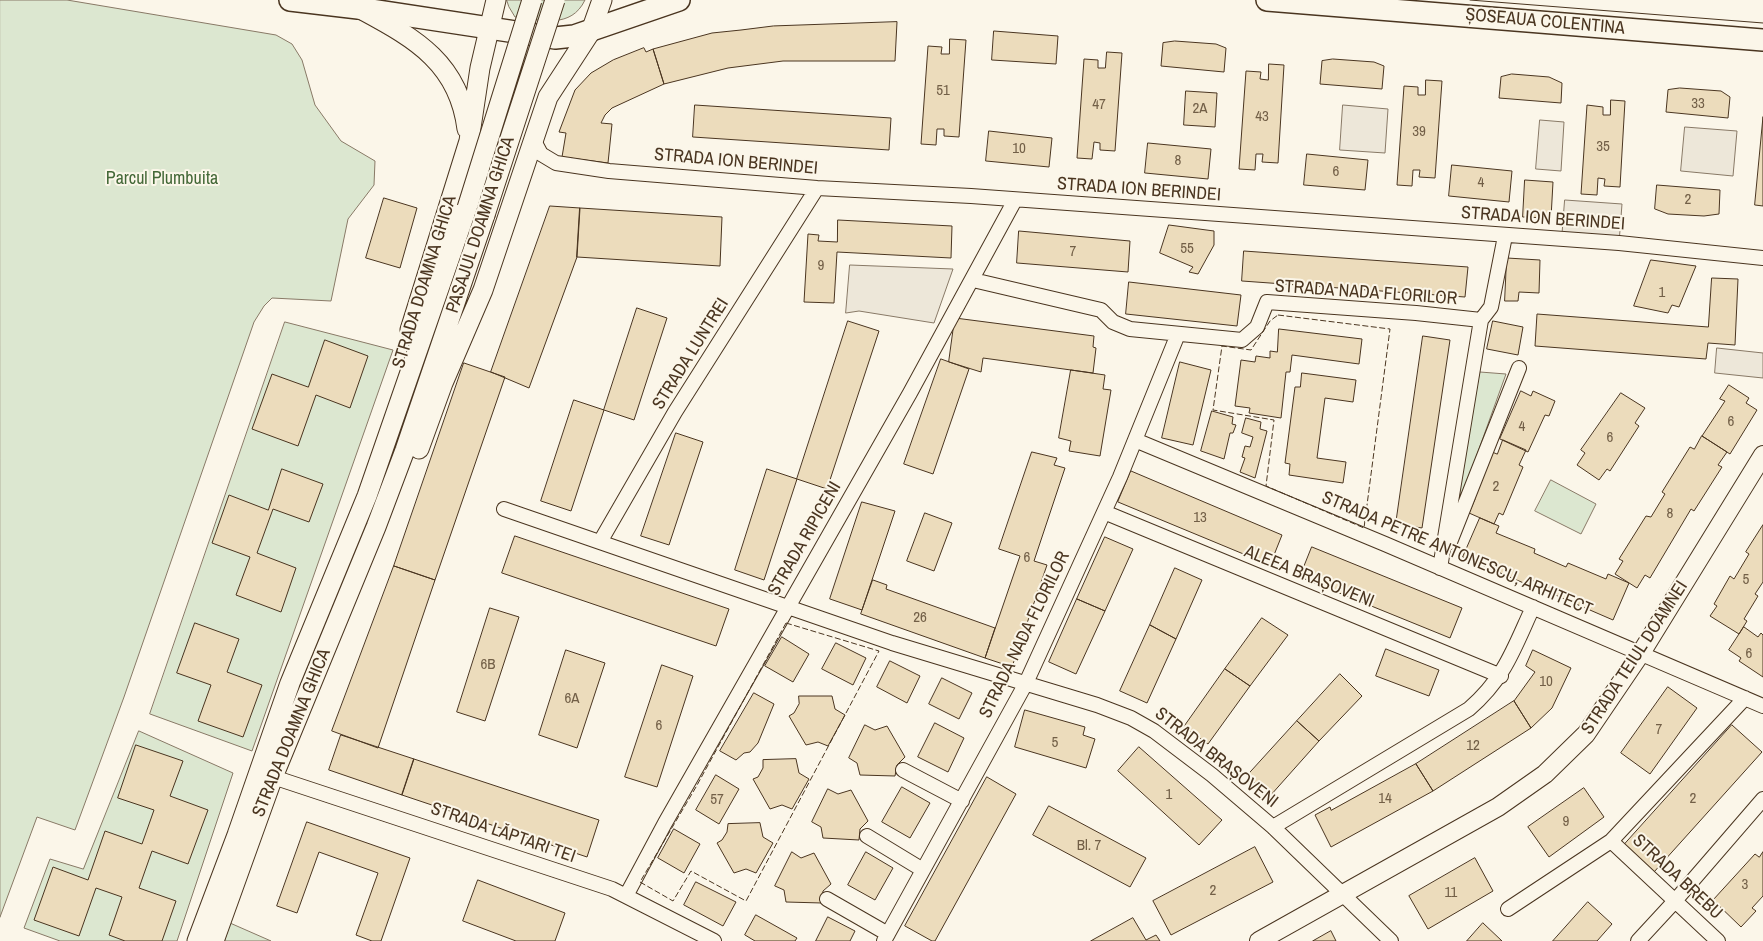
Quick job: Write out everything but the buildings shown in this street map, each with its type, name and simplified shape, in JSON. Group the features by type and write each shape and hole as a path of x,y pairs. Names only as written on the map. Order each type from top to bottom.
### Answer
{"main road":[{"path":"290,0 358,8 555,38 574,36 591,31 679,0"},
{"name":"STRADA DOAMNA GHICA","path":"342,560 345,528 405,348 469,141 496,0"},
{"name":"PASAJUL DOAMNA GHICA","path":"384,444 467,208 532,0"},
{"name":"PASAJUL DOAMNA GHICA","path":"405,450 485,215 555,0"},
{"name":"STRADA DOAMNA GHICA","path":"376,527 409,476 443,383 483,290 533,139 551,92 591,31 602,0"},
{"name":"ȘOSEAUA COLENTINA","path":"1267,0 1763,40"},
{"path":"358,8 401,31 420,44 447,72 462,105 469,141"},
{"name":"STRADA DOAMNA GHICA","path":"197,941 237,835 290,683 342,560 384,444"},
{"name":"STRADA DOAMNA GHICA","path":"214,941 272,777 376,527 405,450"}],"street":[{"name":"STRADA ION BERINDEI","path":"533,139 541,154 556,163 609,171 818,188 1015,200 1619,243 1760,261"},
{"name":"STRADA LUNTREI","path":"600,542 675,412 818,188"},
{"name":"STRADA RIPICENI","path":"626,896 664,823 874,458 973,280 1015,200"},
{"path":"1440,568 1481,320 1491,307 1505,236"},
{"name":"STRADA NADA FLORILOR","path":"973,280 1101,310 1113,322 1130,329 1242,340 1257,327 1267,302 1416,313 1481,320"},
{"name":"STRADA NADA FLORILOR","path":"886,937 1026,683 1104,512 1178,334"},
{"path":"1440,568 1519,368"},
{"name":"STRADA PETRE ANTONESCU, ARHITECT","path":"1135,440 1763,706"},
{"name":"STRADA TEIUL DOAMNEI","path":"1259,941 1498,807 1545,774 1586,734 1641,653 1763,456"},
{"path":"504,509 786,608"},
{"name":"ALEEA BRAȘOVENI","path":"1104,512 1501,676"},
{"path":"1274,827 1470,709 1501,676 1533,607"},
{"name":"STRADA BRAȘOVENI","path":"786,608 892,643 1097,705 1131,718 1154,731 1212,774 1274,827 1391,941"},
{"path":"1508,909 1611,841 1745,698"},
{"path":"903,770 962,801"},
{"name":"STRADA LĂPTARI TEI","path":"272,777 295,783 626,896 704,939"},
{"path":"1638,941 1763,799"},
{"path":"867,836 924,870"},
{"name":"STRADA BREBU","path":"1611,841 1674,902 1718,941"},
{"path":"827,899 886,937"}],"green space":[{"name":"Parcul Plumbuita","path":"0,0 67,0 276,35 292,44 302,60 315,105 341,141 375,161 374,185 348,219 331,301 272,298 264,306 254,322 124,697 75,830 37,817 0,917"},
{"path":"507,0 585,0 572,15 564,19 545,21 515,17"},
{"path":"285,322 393,350 252,751 150,714"},
{"path":"1480,372 1506,374 1452,524"},
{"path":"1551,480 1596,504 1581,534 1535,511"},
{"path":"139,731 233,773 177,941 60,941 24,928 50,859 83,869"},
{"path":"230,923 271,941 225,941"}],"shaded area":[{"path":"1343,105 1388,109 1385,153 1340,150"},
{"path":"1540,120 1564,122 1561,171 1536,169"},
{"path":"1685,127 1737,131 1733,176 1681,171"},
{"path":"1565,200 1622,204 1619,243 1562,239"},
{"path":"850,265 953,269 934,323 859,311 846,313"},
{"path":"1717,348 1763,353 1763,378 1715,373"}],"tram line":[{"path":"1470,0 1763,23"}],"fence":[{"path":"1278,315 1390,329 1364,528 1266,486 1274,420 1213,410 1222,346 1251,350 1270,321 1278,315"},
{"path":"786,623 879,651 746,901 691,871 673,901 640,882 696,787 786,623"}]}
